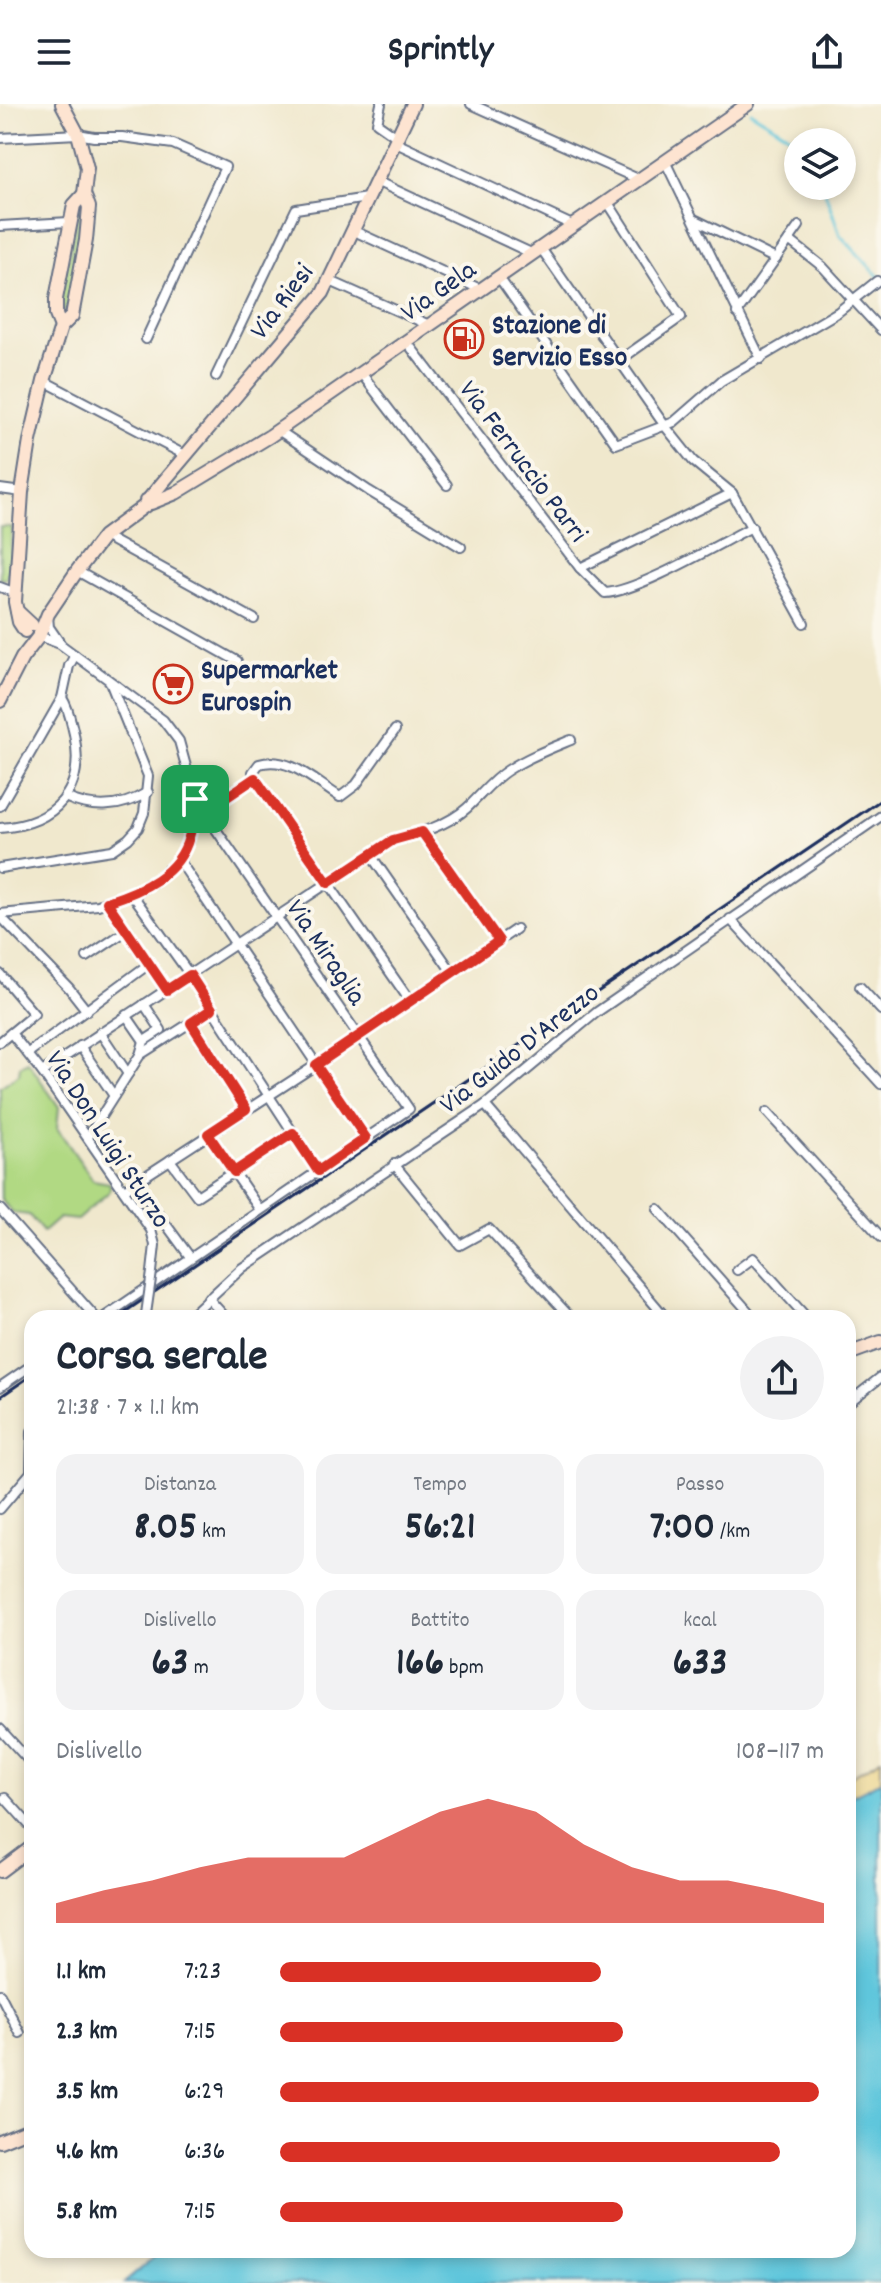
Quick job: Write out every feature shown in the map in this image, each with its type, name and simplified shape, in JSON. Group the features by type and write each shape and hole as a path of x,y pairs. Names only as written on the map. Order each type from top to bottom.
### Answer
{"main road":[{"path":"33,631 17,611 22,492 44,381 61,327 72,316 89,207 84,194 87,168 78,134 62,104"},
{"name":"Via Riesi","path":"148,503 323,293 413,104"},
{"name":"Via Gela","path":"1,696 33,631 104,536 148,503 176,493 278,430 747,104"},
{"path":"61,327 56,315 56,299 69,222 74,205 84,194"},
{"path":"856,1351 881,1342"},
{"path":"0,1871 24,1853"},
{"path":"0,2141 24,2131"}],"street":[{"path":"381,104 377,123 395,140 572,225"},
{"path":"471,104 638,179"},
{"path":"0,138 78,134 173,144 225,167 146,339"},
{"path":"665,161 761,359"},
{"path":"376,181 535,250 693,461 732,493 804,623"},
{"path":"216,376 296,209 367,198"},
{"path":"607,201 681,317 620,360"},
{"path":"694,219 776,259"},
{"path":"0,226 69,222"},
{"path":"737,313 799,226"},
{"path":"352,230 480,289"},
{"path":"789,240 823,267 881,330"},
{"path":"498,276 616,444 665,426 721,381 853,301 877,281"},
{"path":"328,280 429,325"},
{"name":"Via Ferruccio Parri","path":"406,341 580,568 605,593 615,593 642,582 752,527"},
{"path":"361,373 447,485"},
{"path":"44,381 185,455"},
{"path":"278,430 461,547"},
{"path":"0,489 22,492"},
{"path":"580,568 732,493"},
{"path":"104,536 254,619"},
{"path":"77,571 237,661"},
{"path":"1,590 16,593"},
{"path":"48,614 49,627 60,644"},
{"path":"0,915 85,907 132,894 157,879 179,860 190,836 195,799 185,755 172,729 60,644 33,631"},
{"path":"0,806 62,698 69,666 75,655"},
{"path":"0,868 112,850 128,839 142,819 148,776 109,680"},
{"path":"0,828 25,825 39,819 65,797 77,772 67,705 62,698"},
{"path":"395,730 356,785 340,797 291,765 280,762 259,764 253,772 410,1001"},
{"path":"42,1072 370,854 393,840 431,830 467,809 482,791 506,771 571,740"},
{"path":"206,811 255,778"},
{"path":"65,797 92,806 129,802 148,792"},
{"name":"Via Miraglia","path":"114,1310 409,1109 195,799"},
{"path":"129,802 135,805 142,819"},
{"name":"Via Guido D'Arezzo","path":"196,1310 253,1260 485,1105 597,1012 881,816"},
{"path":"422,832 499,941"},
{"path":"370,854 452,972"},
{"path":"179,860 366,1138"},
{"path":"132,894 190,975 318,1171"},
{"path":"107,902 167,990"},
{"path":"0,915 87,1011"},
{"path":"730,919 881,1084"},
{"path":"124,1190 516,929"},
{"path":"87,957 126,931"},
{"path":"28,1053 149,964"},
{"path":"0,974 34,1014 0,1042"},
{"path":"860,987 881,1010"},
{"path":"88,1137 140,1055 144,1041 161,1030 144,1004"},
{"path":"140,1055 212,1009"},
{"path":"126,1015 144,1041"},
{"path":"191,1023 246,1109"},
{"path":"100,1032 128,1074"},
{"name":"Via Don Luigi Sturzo","path":"11,1033 42,1072 151,1230 155,1245 146,1310"},
{"path":"80,1046 114,1096"},
{"path":"485,1105 659,1310"},
{"path":"767,1112 881,1237"},
{"path":"170,1160 197,1196 293,1133"},
{"path":"208,1134 260,1210"},
{"path":"394,1164 460,1245 489,1229 564,1310"},
{"path":"135,1182 190,1257"},
{"path":"0,1209 89,1310"},
{"path":"658,1209 747,1310"},
{"path":"737,1270 753,1258 800,1310"},
{"path":"208,1298 219,1310"},
{"path":"0,1387 24,1370"},
{"path":"856,1397 881,1377"},
{"path":"0,1509 24,1480"},
{"path":"0,1729 24,1755"},
{"path":"5,1798 24,1819"},
{"path":"0,1994 20,2033"}],"green space":[{"path":"79,203 83,203 78,260 73,288 63,315 59,308"},
{"path":"0,527 12,527 10,567 6,579 0,579"},
{"path":"28,1062 59,1107 57,1128 93,1180 110,1183 110,1191 77,1220 59,1218 43,1232 29,1215 13,1213 1,1200 0,1087 19,1074 20,1066"}],"sand":[{"path":"881,1759 881,1781 856,1795 856,1773"}],"water":[{"path":"881,1781 881,2283 124,2283 154,2258 856,2258 856,1794"}],"waterway":[{"path":"751,112 784,132"},
{"path":"828,200 840,235 881,279"}],"railway":[{"path":"128,1310 881,800"},
{"path":"0,1397 24,1380"}],"place":[{"name":"Stazione di Servizio Esso","path":"464,339"},
{"name":"Supermarket Eurospin","path":"173,684"}],"route":[{"path":"255,778 328,883 393,840 422,832 499,941 316,1065 366,1138 318,1171 293,1133 234,1172 208,1134 246,1109 191,1023 212,1009 190,975 167,990 107,902 139,891 179,860 190,836 195,799 206,811 255,778"}]}
